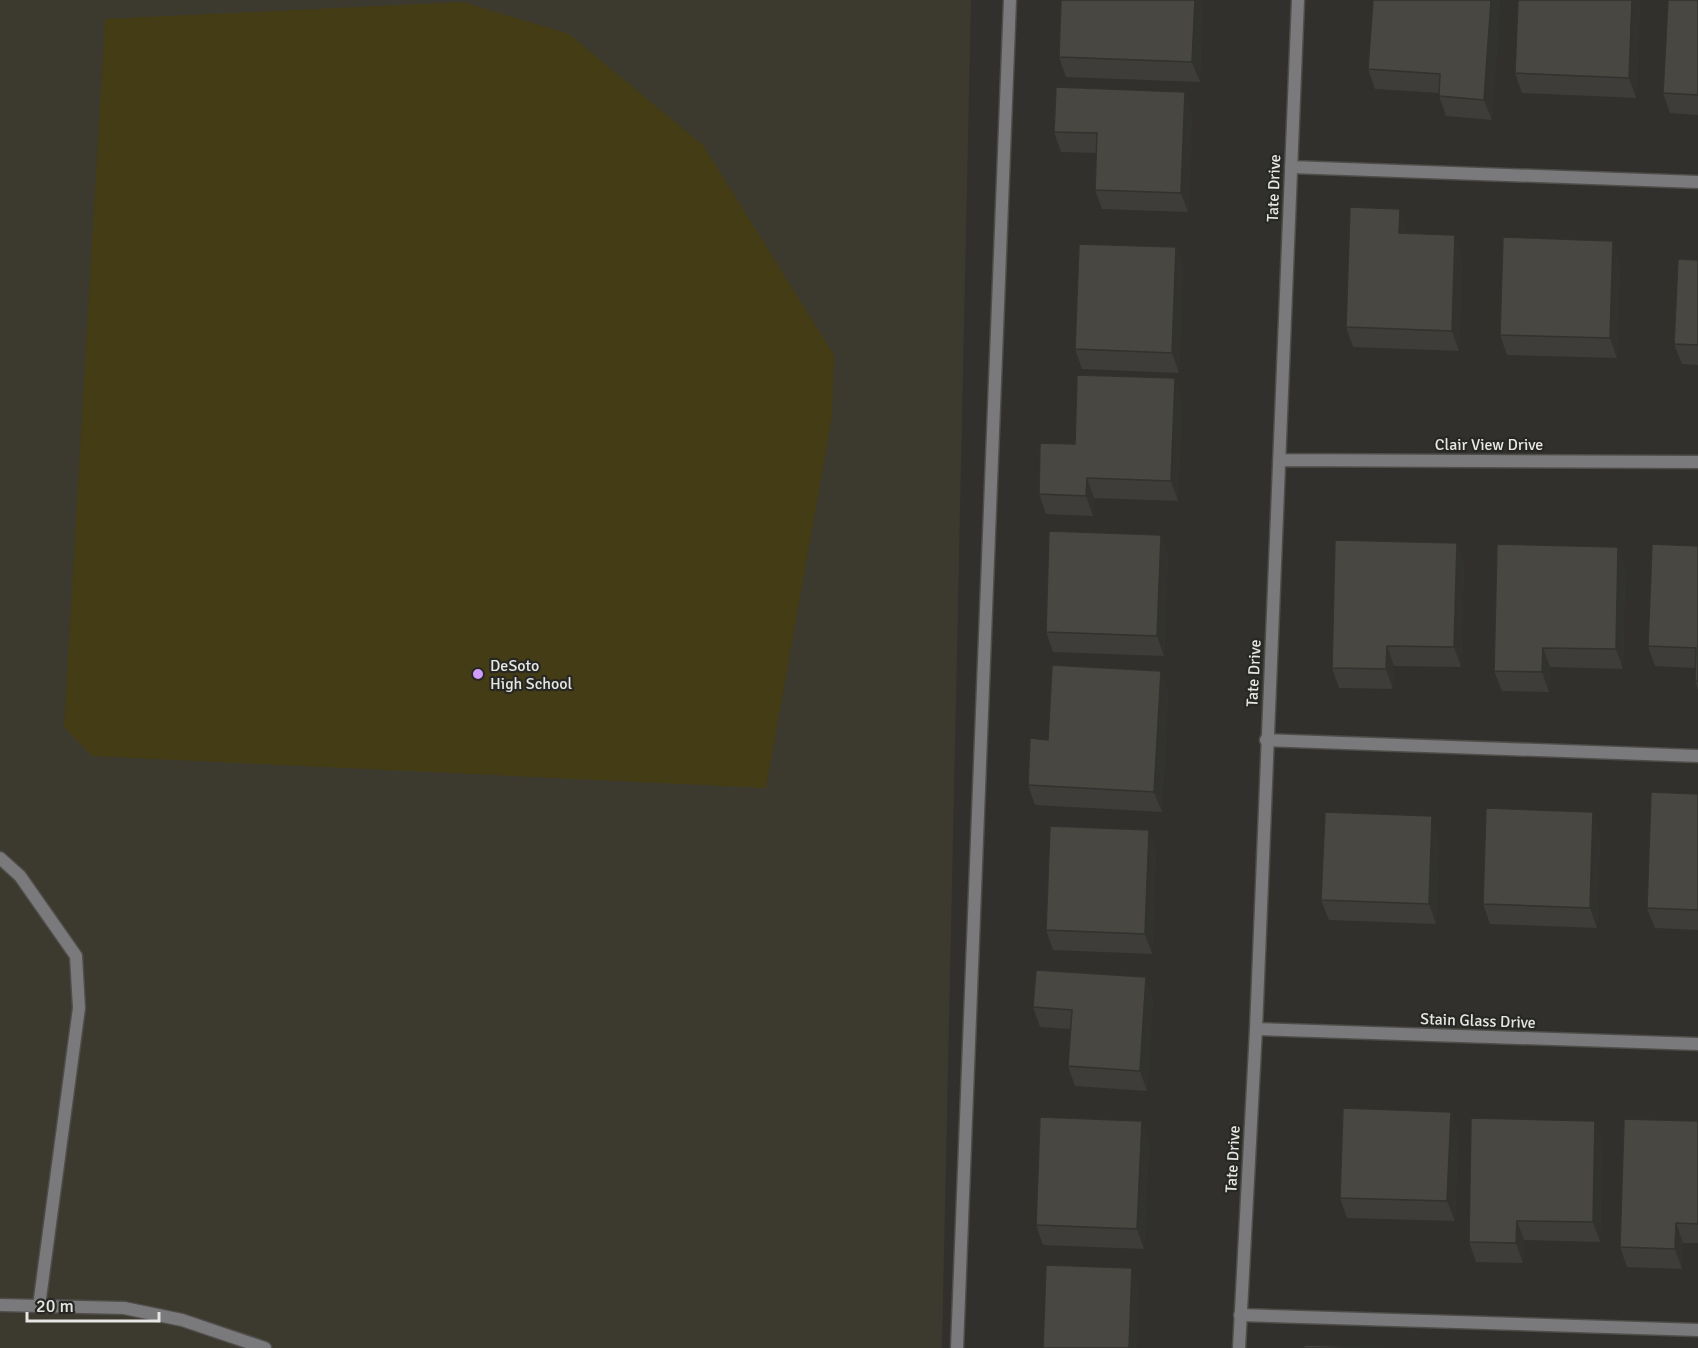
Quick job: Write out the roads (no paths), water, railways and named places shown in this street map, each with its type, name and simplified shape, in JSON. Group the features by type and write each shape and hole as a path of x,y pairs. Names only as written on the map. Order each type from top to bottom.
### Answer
{"street":[{"path":"957,1348 1010,0"},
{"name":"Tate Drive","path":"1239,1348 1256,1029 1298,0"},
{"path":"1291,167 1698,182"},
{"name":"Clair View Drive","path":"1279,460 1698,462"},
{"path":"1266,740 1698,756"},
{"path":"0,858 20,876 76,956 79,1008 39,1306"},
{"name":"Stain Glass Drive","path":"1256,1029 1698,1044"},
{"path":"0,1305 124,1308 182,1320 230,1343 264,1348"},
{"path":"1240,1315 1698,1330"}],"place":[{"name":"DeSoto High School","path":"478,674"}]}
